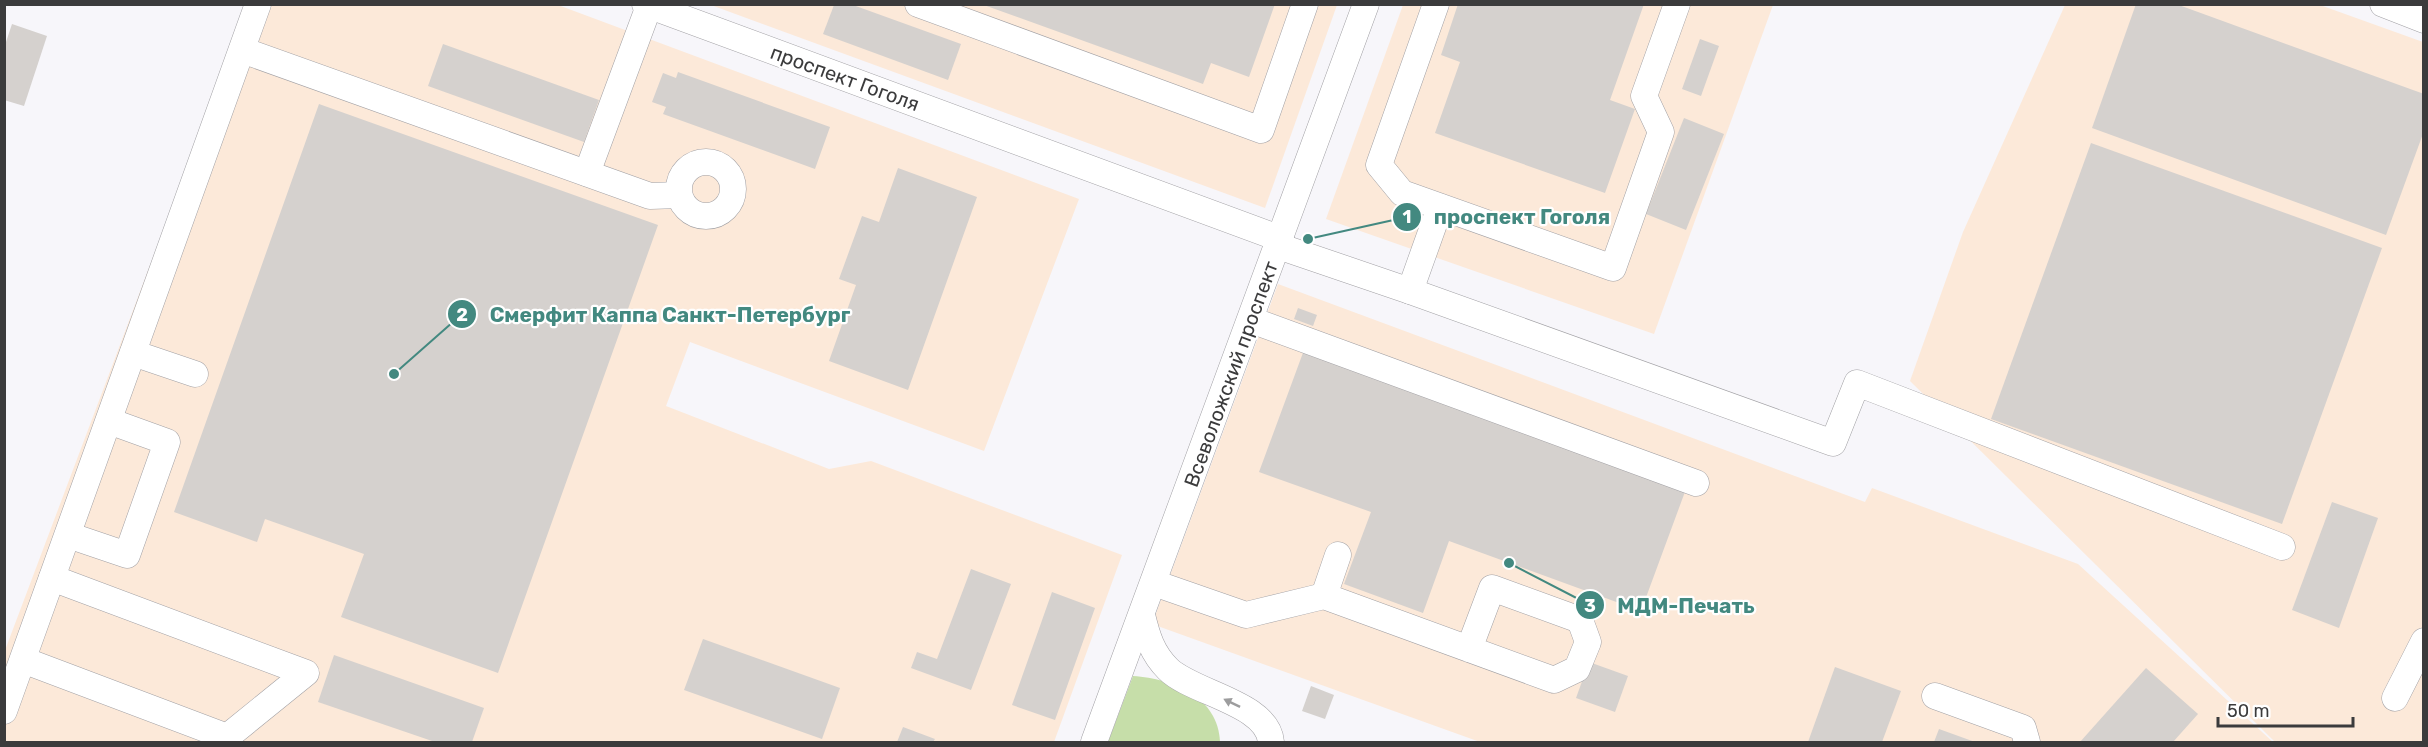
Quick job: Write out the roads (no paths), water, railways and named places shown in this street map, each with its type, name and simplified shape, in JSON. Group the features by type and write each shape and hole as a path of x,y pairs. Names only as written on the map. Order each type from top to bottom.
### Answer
{"street":[{"path":"4,711 258,4"},
{"path":"918,4 1261,130 1305,4"},
{"name":"Всеволожский проспект","path":"1094,742 1366,4"},
{"path":"1436,4 1379,165 1402,193 1613,268 1661,132 1644,96 1677,4"},
{"path":"2383,4 2424,20"},
{"path":"587,173 647,5"},
{"name":"проспект Гоголя","path":"647,5 1410,291 1833,443 1857,383 2282,547"},
{"path":"242,50 650,196 679,195"},
{"path":"1410,291 1440,207"},
{"path":"1251,320 1696,483"},
{"path":"133,353 195,374"},
{"path":"68,535 126,555 130,545 167,442 109,421"},
{"path":"1324,596 1338,555"},
{"path":"23,660 228,736 306,673 52,578"},
{"path":"1154,583 1246,615 1324,596 1469,649 1554,680 1577,669 1588,642 1580,620 1492,588 1469,649"},
{"path":"1142,615 1148,639 1157,657 1170,671 1246,710 1262,723 1271,742"},
{"path":"2395,698 2424,641"},
{"path":"1935,696 2023,728 2027,742"}],"place":[{"name":"проспект Гоголя","path":"1308,239"},
{"name":"Смерфит Каппа Санкт-Петербург","path":"394,374"},
{"name":"МДМ-Печать","path":"1509,563"}]}
